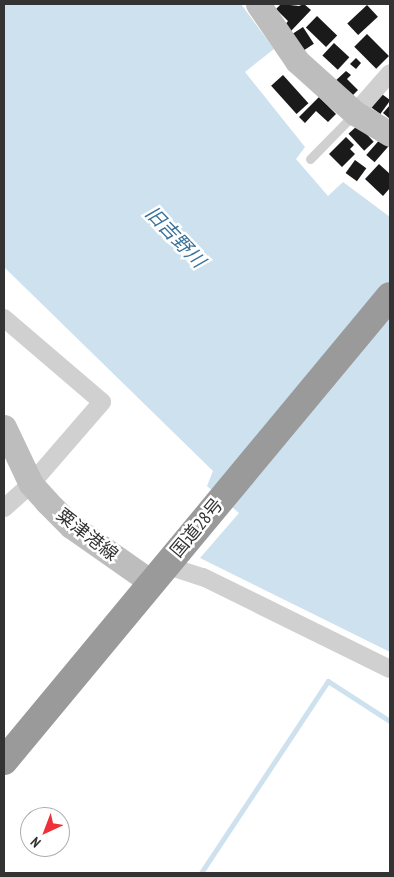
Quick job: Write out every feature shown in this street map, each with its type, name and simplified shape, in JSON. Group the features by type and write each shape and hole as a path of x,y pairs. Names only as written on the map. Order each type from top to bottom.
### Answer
{"highway":[{"name":"国道28号","path":"4,761 390,296"}],"main road":[{"path":"258,4 297,61 355,113 390,134"},
{"name":"粟津港線","path":"4,427 31,484 71,526 158,574"}],"street":[{"path":"355,113 390,73"},
{"path":"4,318 102,402 31,484 4,508"},
{"path":"158,574 203,577 390,669"}],"lane":[{"path":"310,160 355,113"}],"water":[{"name":"旧吉野川","path":"4,4 241,4 274,49 245,72 305,147 296,159 328,196 343,182 390,217 390,652 200,558 239,513 207,486 213,471 4,267"}],"building":[{"path":"281,4 299,6 304,4 311,10 291,31 285,25 288,21 276,9"},
{"path":"367,5 378,17 358,35 347,23"},
{"path":"317,16 337,35 326,47 306,28"},
{"path":"303,27 314,44 301,52 290,35"},
{"path":"367,34 389,56 376,69 354,47"},
{"path":"334,43 349,57 338,70 322,55"},
{"path":"356,58 361,63 356,69 350,64"},
{"path":"346,71 351,75 347,79 358,90 349,99 333,83"},
{"path":"283,75 308,103 297,114 271,86"},
{"path":"379,92 390,100 380,114 369,106"},
{"path":"319,97 336,114 328,122 316,111 305,123 299,117"},
{"path":"390,105 390,119 383,113"},
{"path":"358,125 374,142 364,151 348,134"},
{"path":"346,137 354,145 350,149 355,154 342,167 329,154"},
{"path":"382,137 390,145 375,162 366,155"},
{"path":"355,160 366,168 357,181 346,173"},
{"path":"379,164 390,174 390,188 383,196 365,179"}],"waterway":[{"path":"201,873 328,681 390,721"}]}
